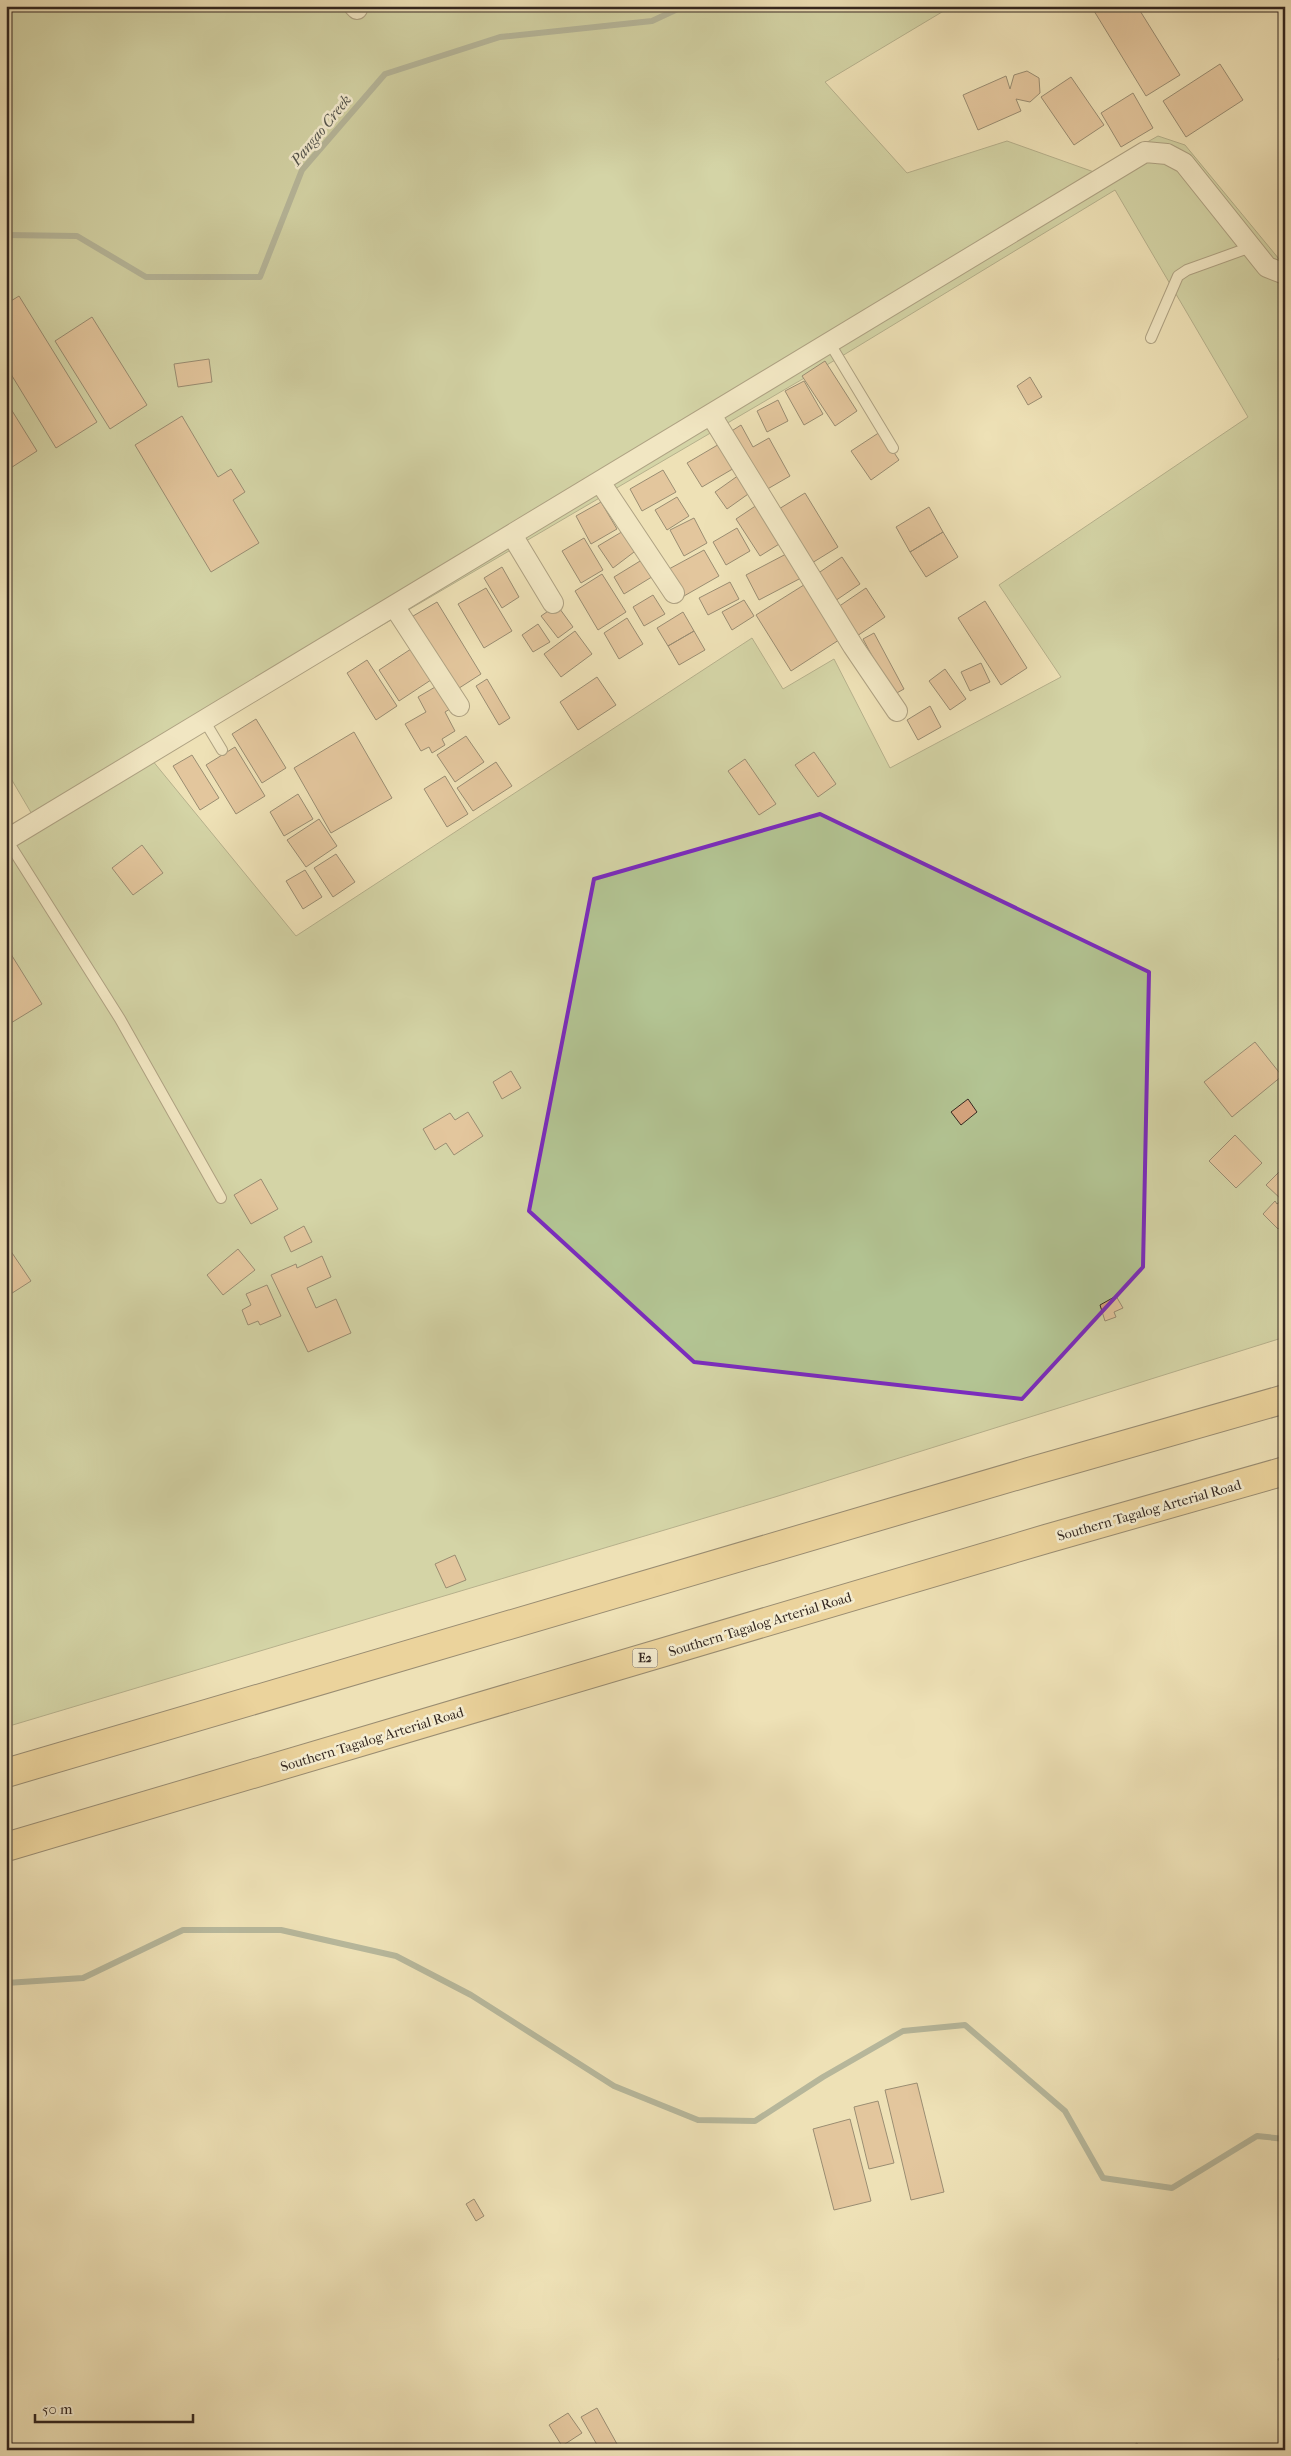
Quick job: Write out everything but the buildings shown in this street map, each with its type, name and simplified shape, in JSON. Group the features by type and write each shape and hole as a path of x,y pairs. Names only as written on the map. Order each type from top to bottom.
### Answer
{"highway":[{"path":"6,1774 1029,1472 1285,1399"},
{"name":"Southern Tagalog Arterial Road","path":"6,1848 1027,1545 1285,1471"}],"street":[{"path":"7,840 1145,152 1167,154 1184,162 1267,267 1285,274"},
{"path":"711,415 853,646 897,711"},
{"path":"600,482 674,593"},
{"path":"512,535 553,603"},
{"path":"394,606 459,706"}],"lane":[{"path":"1151,338 1178,276 1186,270 1251,247"},
{"path":"829,342 893,448"},
{"path":"204,720 222,750"},
{"path":"7,840 120,1019 221,1198"}],"highlighted area":[{"path":"820,814 1149,972 1143,1267 1022,1399 694,1362 529,1211 594,879"}],"green space":[{"path":"6,6 952,6 825,82 907,173 1007,141 1094,172 1158,136 1185,145 1279,259 1285,259 1285,1337 775,1497 6,1727 6,832 33,816 6,770","holes":["1115,190 1248,417 999,585 1061,677 890,768 834,659 783,689 752,638 296,936 152,760 842,356"]}],"waterway":[{"name":"Pangao Creek","path":"6,235 77,236 146,277 260,277 302,170 385,74 500,37 652,21 684,6"},
{"path":"6,1983 83,1978 183,1930 281,1930 396,1956 471,1995 614,2086 698,2120 755,2121 823,2077 903,2031 965,2025 1065,2111 1103,2178 1172,2188 1257,2136 1285,2139"}]}
